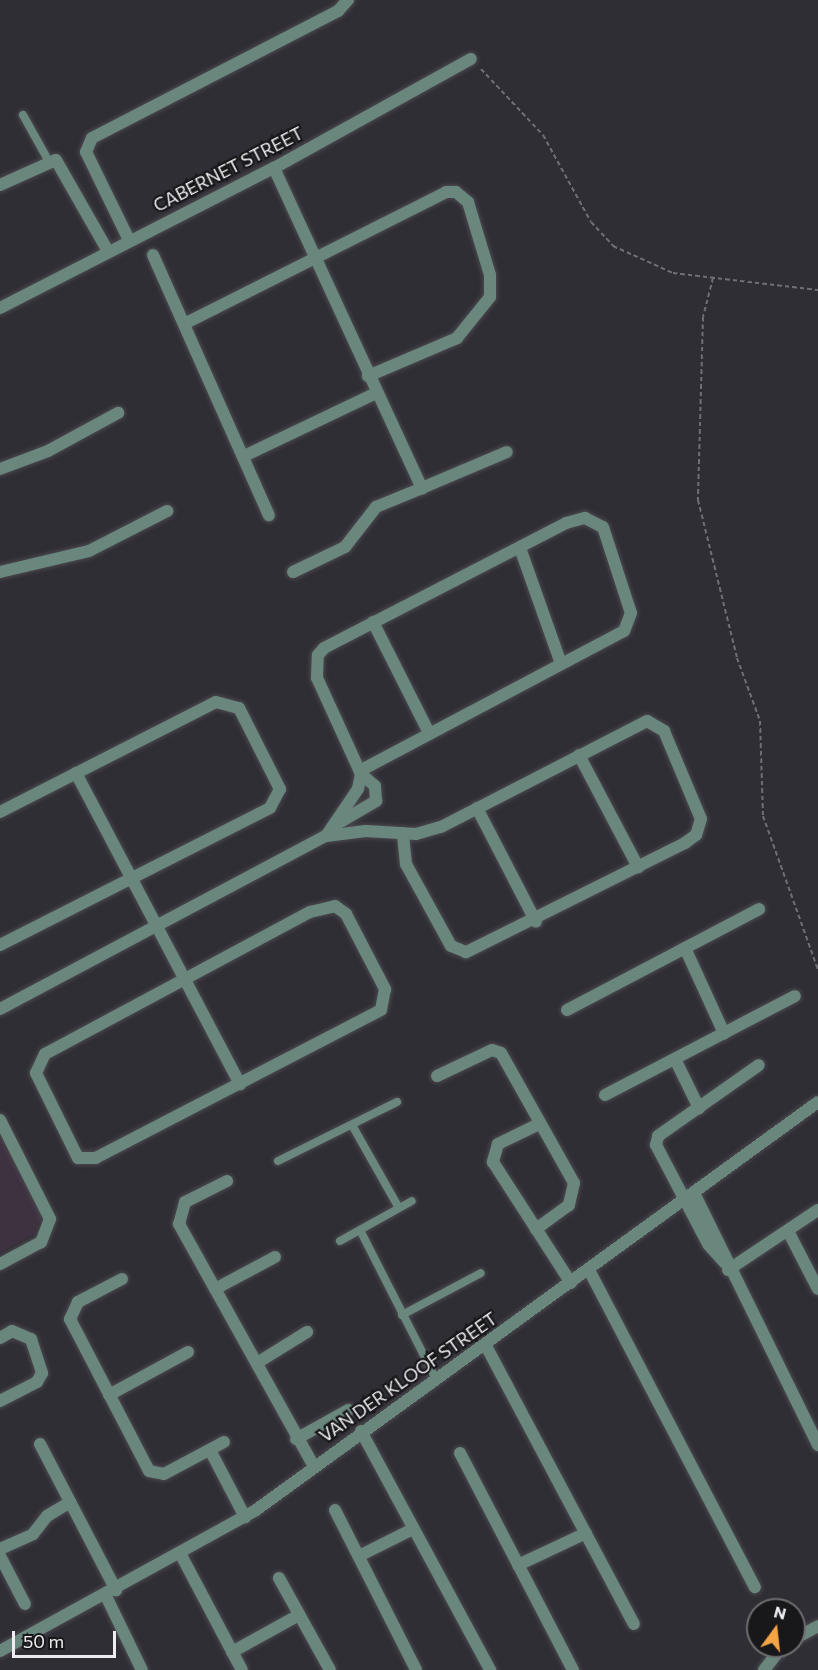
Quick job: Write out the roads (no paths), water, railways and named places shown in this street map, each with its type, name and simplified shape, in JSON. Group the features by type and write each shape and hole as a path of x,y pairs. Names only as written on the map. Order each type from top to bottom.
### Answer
{"street":[{"path":"129,240 86,152 92,138 338,12 348,0"},
{"name":"CABERNET STREET","path":"0,308 129,240 274,168 471,59"},
{"path":"0,185 48,160 57,161 108,251"},
{"path":"274,168 368,376 422,488"},
{"path":"186,323 313,256 446,192 468,202 490,275 484,309 457,338 368,376"},
{"path":"153,255 186,323 269,515"},
{"path":"244,456 376,393"},
{"path":"0,469 48,451 118,412"},
{"path":"293,572 345,547 376,507 507,452"},
{"path":"0,572 89,551 166,511"},
{"path":"0,1009 158,927 330,831 376,801 375,786 360,773 315,667 324,648 566,523 585,518 603,527 632,613 630,624 360,773"},
{"path":"520,548 561,664"},
{"path":"373,622 429,734"},
{"path":"0,812 216,702 239,708 280,789 276,802 132,879 0,945"},
{"path":"330,831 403,833 441,827 647,721 664,731 698,808 700,828 684,843 536,922 459,952 406,864 403,833"},
{"path":"579,756 638,867"},
{"path":"330,831 358,789 360,773"},
{"path":"76,774 186,978 240,1084"},
{"path":"477,808 536,922"},
{"path":"335,906 346,914 385,989 381,1010 93,1159 78,1158 36,1073 39,1060 186,978 310,912 335,906"},
{"path":"567,1010 759,909"},
{"path":"685,948 724,1033"},
{"path":"605,1095 795,996"},
{"path":"437,1076 496,1050 574,1183 574,1194 569,1205 536,1229"},
{"path":"675,1059 699,1108"},
{"path":"759,1065 658,1136 656,1145 684,1201 702,1222 726,1266 818,1445"},
{"name":"VAN DER KLOOF STREET","path":"0,1651 181,1555 245,1517 360,1431 436,1380 818,1102"},
{"path":"0,1120 50,1219 41,1242 0,1264"},
{"path":"539,1124 492,1152 493,1162 571,1282"},
{"path":"227,1181 185,1202 179,1214 215,1289 296,1439 314,1467"},
{"path":"694,1193 702,1222"},
{"path":"726,1266 788,1231 818,1210"},
{"path":"788,1231 818,1289"},
{"path":"215,1289 274,1257"},
{"path":"589,1270 755,1587"},
{"path":"122,1279 78,1302 70,1314 109,1395 156,1475 224,1442"},
{"path":"0,1338 12,1331 31,1339 42,1373 37,1382 0,1401"},
{"path":"256,1363 307,1332"},
{"path":"485,1344 634,1624"},
{"path":"109,1395 188,1352"},
{"path":"296,1439 348,1410"},
{"path":"360,1431 490,1670"},
{"path":"40,1444 70,1502 111,1593 142,1670"},
{"path":"210,1450 245,1517"},
{"path":"460,1453 573,1670"},
{"path":"0,1549 33,1534 47,1516 70,1502"},
{"path":"335,1510 416,1670"},
{"path":"359,1556 413,1529"},
{"path":"518,1565 586,1533"},
{"path":"181,1555 242,1670"},
{"path":"0,1556 25,1604"},
{"path":"279,1578 330,1670"},
{"path":"232,1652 299,1615"},
{"path":"764,1670 774,1658"}],"lane":[{"path":"23,115 48,160"},
{"path":"278,1161 397,1102"},
{"path":"352,1125 399,1208"},
{"path":"340,1241 412,1201"},
{"path":"360,1230 436,1380"},
{"path":"402,1315 481,1273"}]}
